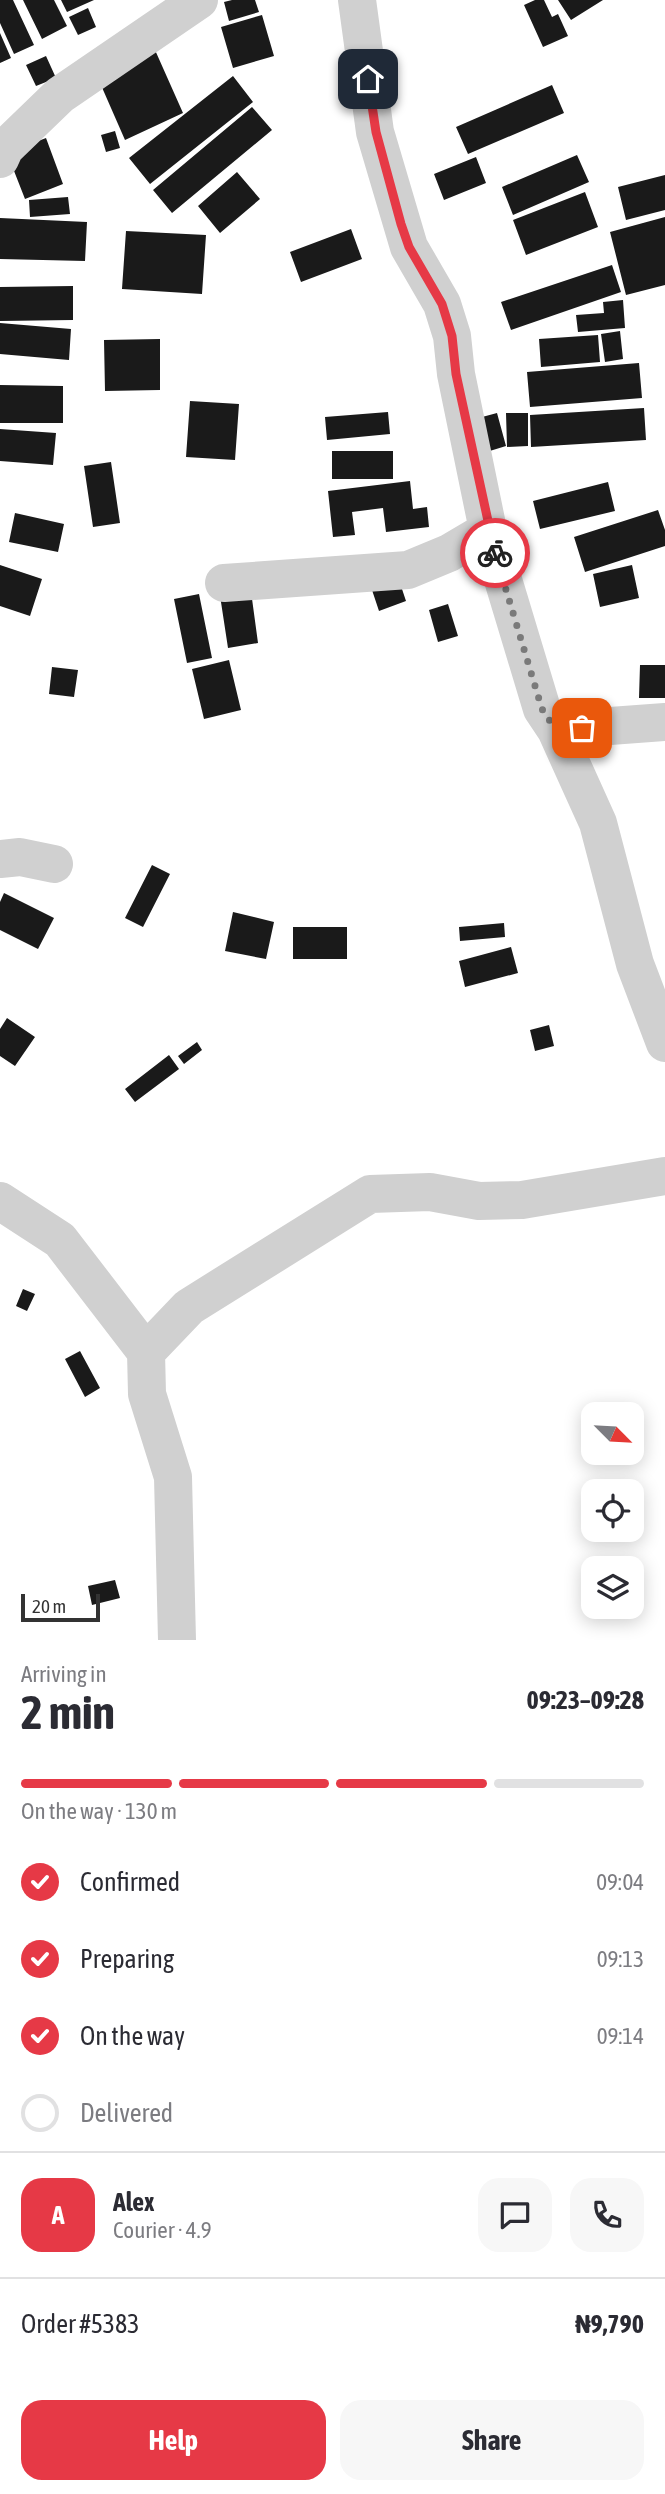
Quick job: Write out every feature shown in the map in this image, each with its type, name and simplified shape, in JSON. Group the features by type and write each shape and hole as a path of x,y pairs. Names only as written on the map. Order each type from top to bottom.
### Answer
{"street":[{"path":"0,159 5,148 61,95 199,0"},
{"path":"357,0 376,132 409,247 442,304 452,336 456,374 488,530 542,709 556,730 598,823 635,964 665,1043"},
{"path":"224,583 408,570 449,553 488,530"},
{"path":"556,730 665,722"},
{"path":"0,859 20,856 54,864"},
{"path":"146,1352 189,1307 370,1194 430,1192 479,1201 522,1200 665,1176"},
{"path":"0,1201 60,1240 146,1352 147,1394 173,1477 177,1640"}],"building":[{"path":"0,0 13,0 34,45 14,54 0,23"},
{"path":"23,0 54,0 67,26 42,39"},
{"path":"61,0 94,0 67,12"},
{"path":"255,0 259,12 229,21 224,2"},
{"path":"535,0 544,0 552,17 558,14 568,36 543,47 524,5"},
{"path":"558,0 603,0 571,20"},
{"path":"88,8 96,27 78,35 69,17"},
{"path":"262,15 274,56 233,68 221,27"},
{"path":"0,33 11,58 0,63"},
{"path":"155,50 183,113 125,140 97,76"},
{"path":"46,56 56,78 36,86 26,65"},
{"path":"233,76 253,102 150,184 129,158"},
{"path":"552,85 564,113 468,154 456,127"},
{"path":"252,107 272,130 172,213 153,190"},
{"path":"115,131 120,148 106,152 101,135"},
{"path":"46,138 63,184 25,199 7,153"},
{"path":"577,155 589,182 513,215 502,187"},
{"path":"476,157 486,183 444,200 434,174"},
{"path":"237,172 260,199 220,233 198,206"},
{"path":"665,175 665,210 626,220 618,187"},
{"path":"585,192 598,227 526,255 513,220"},
{"path":"68,197 70,214 30,217 29,200"},
{"path":"665,217 665,285 626,295 610,232"},
{"path":"0,218 87,222 85,261 0,259"},
{"path":"351,229 362,259 301,282 290,252"},
{"path":"126,231 206,235 202,294 122,289"},
{"path":"612,265 621,292 511,330 501,302"},
{"path":"73,286 73,320 0,321 0,287"},
{"path":"623,300 625,328 578,332 576,315 604,313 603,302"},
{"path":"0,323 71,329 69,360 0,354"},
{"path":"620,331 623,359 605,362 601,334"},
{"path":"598,335 600,362 541,367 539,339"},
{"path":"160,339 160,390 105,391 104,340"},
{"path":"639,363 642,398 530,407 527,372"},
{"path":"0,385 63,386 63,423 0,423"},
{"path":"190,401 239,404 235,460 186,457"},
{"path":"644,408 646,440 531,447 530,415"},
{"path":"388,412 390,434 327,440 325,417"},
{"path":"497,413 506,446 480,454 471,420"},
{"path":"506,413 528,413 528,446 507,447"},
{"path":"0,429 56,433 53,465 0,461"},
{"path":"332,451 393,451 393,479 332,479"},
{"path":"111,462 120,523 93,527 84,466"},
{"path":"410,481 413,509 427,507 429,527 386,532 383,508 352,512 355,535 333,537 328,491"},
{"path":"608,482 615,511 540,529 533,501"},
{"path":"658,510 665,530 665,546 585,572 574,537"},
{"path":"15,513 64,524 58,552 9,542"},
{"path":"0,565 42,579 30,616 0,606"},
{"path":"632,565 639,598 600,607 593,574"},
{"path":"398,577 406,601 379,611 371,587"},
{"path":"250,584 258,643 228,648 219,589"},
{"path":"199,594 212,658 187,663 174,599"},
{"path":"448,604 458,636 438,642 429,610"},
{"path":"229,660 241,710 204,719 192,669"},
{"path":"640,665 665,665 665,698 639,698"},
{"path":"52,667 78,670 74,697 49,694"},
{"path":"152,865 170,874 143,927 125,918"},
{"path":"4,893 54,918 38,949 0,930 0,902"},
{"path":"233,912 274,922 266,959 225,951"},
{"path":"504,923 505,937 460,941 459,927"},
{"path":"293,927 347,927 347,959 293,959"},
{"path":"511,947 518,973 465,987 459,961"},
{"path":"7,1018 35,1037 15,1066 0,1056 0,1029"},
{"path":"549,1025 554,1046 535,1051 530,1030"},
{"path":"197,1042 202,1050 184,1064 178,1056"},
{"path":"169,1055 179,1069 135,1102 125,1089"},
{"path":"23,1289 35,1294 27,1311 16,1306"},
{"path":"80,1351 100,1388 85,1397 65,1359"},
{"path":"115,1580 120,1598 92,1605 88,1586"}],"way so far":[{"path":"495,553 542,709 556,730 582,728"}],"route":[{"path":"368,79 376,132 401,224 409,247 442,304 452,336 456,374 495,553"}]}
